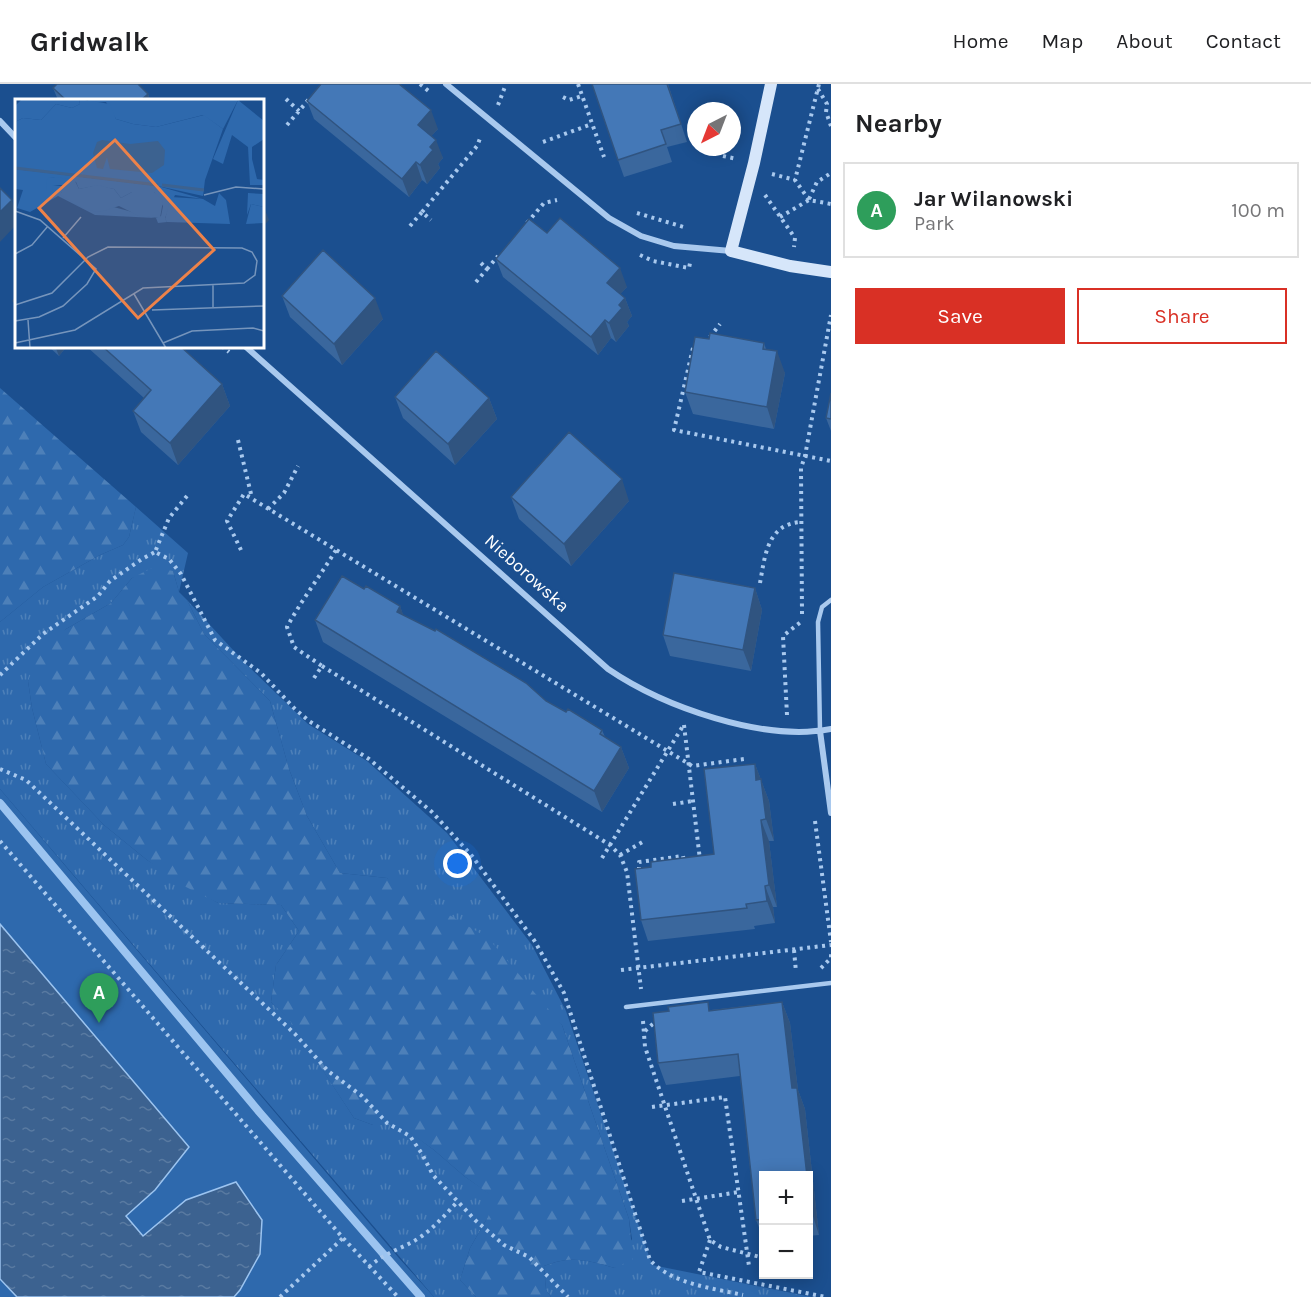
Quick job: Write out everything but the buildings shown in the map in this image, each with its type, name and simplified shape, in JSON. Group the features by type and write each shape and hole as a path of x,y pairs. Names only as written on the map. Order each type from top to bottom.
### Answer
{"street":[{"path":"446,84 609,218 641,236 674,246 731,251 790,266 831,273"},
{"path":"731,251 754,164 771,84"},
{"path":"0,121 15,137"},
{"name":"Nieborowska","path":"247,348 623,680 689,710 740,724 788,731 831,729"},
{"path":"820,731 831,813"}],"lane":[{"path":"820,731 818,622 822,607 831,600"},
{"path":"626,1007 831,983"}],"path":[{"path":"498,105 506,84"},
{"path":"578,84 604,157"},
{"path":"818,86 827,104 826,112 831,126"},
{"path":"795,180 818,86"},
{"path":"287,125 314,93"},
{"path":"563,98 570,100 582,96"},
{"path":"489,98 504,110"},
{"path":"286,99 299,111"},
{"path":"543,142 592,124"},
{"path":"534,135 550,149"},
{"path":"410,226 477,146 481,136"},
{"path":"768,173 795,180 809,200 831,204"},
{"path":"780,217 809,200 817,182 831,173"},
{"path":"764,193 795,238"},
{"path":"522,228 544,203 557,200"},
{"path":"422,212 431,220"},
{"path":"635,212 697,231"},
{"path":"476,282 501,253"},
{"path":"477,260 487,269"},
{"path":"788,731 783,636 802,622 801,468 831,315"},
{"path":"704,345 720,324"},
{"path":"694,345 674,430 831,460"},
{"path":"238,440 252,499"},
{"path":"268,509 284,493 298,466"},
{"path":"241,550 227,521 244,494 692,766 744,759"},
{"path":"0,675 43,634 98,596 110,581 155,552 169,518 187,496"},
{"path":"760,583 768,543 777,532 791,522 801,522"},
{"path":"336,550 287,627 294,647 610,845 620,855 627,872 639,969 645,1047 695,1199 710,1240 721,1247 759,1257"},
{"path":"155,552 169,559 181,574 215,640 261,673 309,722 378,766 432,812 472,856 534,940 564,993 650,1260 656,1266 693,1285 743,1295"},
{"path":"314,678 322,666"},
{"path":"602,858 684,725 689,710"},
{"path":"786,713 820,713"},
{"path":"679,865 700,862 684,725"},
{"path":"0,769 27,780 295,1034 328,1071 362,1096 387,1124 410,1136 433,1175 475,1220 504,1245 529,1257 568,1297"},
{"path":"673,804 693,801"},
{"path":"621,970 794,950 831,943 814,810"},
{"path":"620,855 644,840"},
{"path":"0,841 343,1238 398,1297"},
{"path":"639,870 639,862 683,856 685,865"},
{"path":"627,872 649,869"},
{"path":"794,950 796,972 807,971"},
{"path":"818,970 831,960 831,951"},
{"path":"652,1107 725,1097 749,1266"},
{"path":"682,1201 739,1192"},
{"path":"369,1267 381,1256 418,1238 445,1216 458,1201"},
{"path":"280,1297 343,1238"},
{"path":"710,1240 699,1272 826,1297"}],"green space":[{"path":"0,388 136,507 129,537 123,545 100,555 43,587 0,622"},
{"path":"136,507 188,553 179,592 173,571 132,578 111,603 66,629 28,681 32,708 46,764 104,825 147,860 218,903 281,905 299,931 276,965 271,1002 289,1018 354,1118 373,1125 399,1124 490,1194 489,1215 470,1248 460,1280 476,1297 434,1297 0,789 0,622 43,587 100,555 123,545 129,537"},
{"path":"154,567 173,571 179,592 187,600 204,634 270,701 289,769 307,816 340,873 387,878 488,938 562,1025 629,1219 633,1259 615,1268 580,1260 563,1261 544,1266 546,1290 551,1297 476,1297 460,1280 470,1248 489,1215 489,1194 399,1125 373,1125 354,1118 289,1019 271,1002 276,965 299,931 281,905 218,903 180,884 104,825 46,764 32,708 28,681 37,658 66,629 111,603 132,578"},
{"path":"187,600 245,663 308,724 367,761 447,833 532,945 566,1011 652,1265 812,1297 551,1297 546,1290 544,1266 563,1261 580,1260 615,1268 632,1239 629,1219 562,1025 387,878 340,873 307,816 289,769 270,701 204,634"},
{"path":"0,789 398,1257 434,1297 0,1297"}],"water":[{"path":"0,924 189,1147 155,1190 126,1216 143,1236 186,1200 236,1182 262,1220 260,1254 234,1297 17,1297 0,1279"}],"waterway":[{"path":"0,803 261,1114 421,1297"}],"place":[{"name":"Jar Wilanowski","path":"99,1023"}]}
